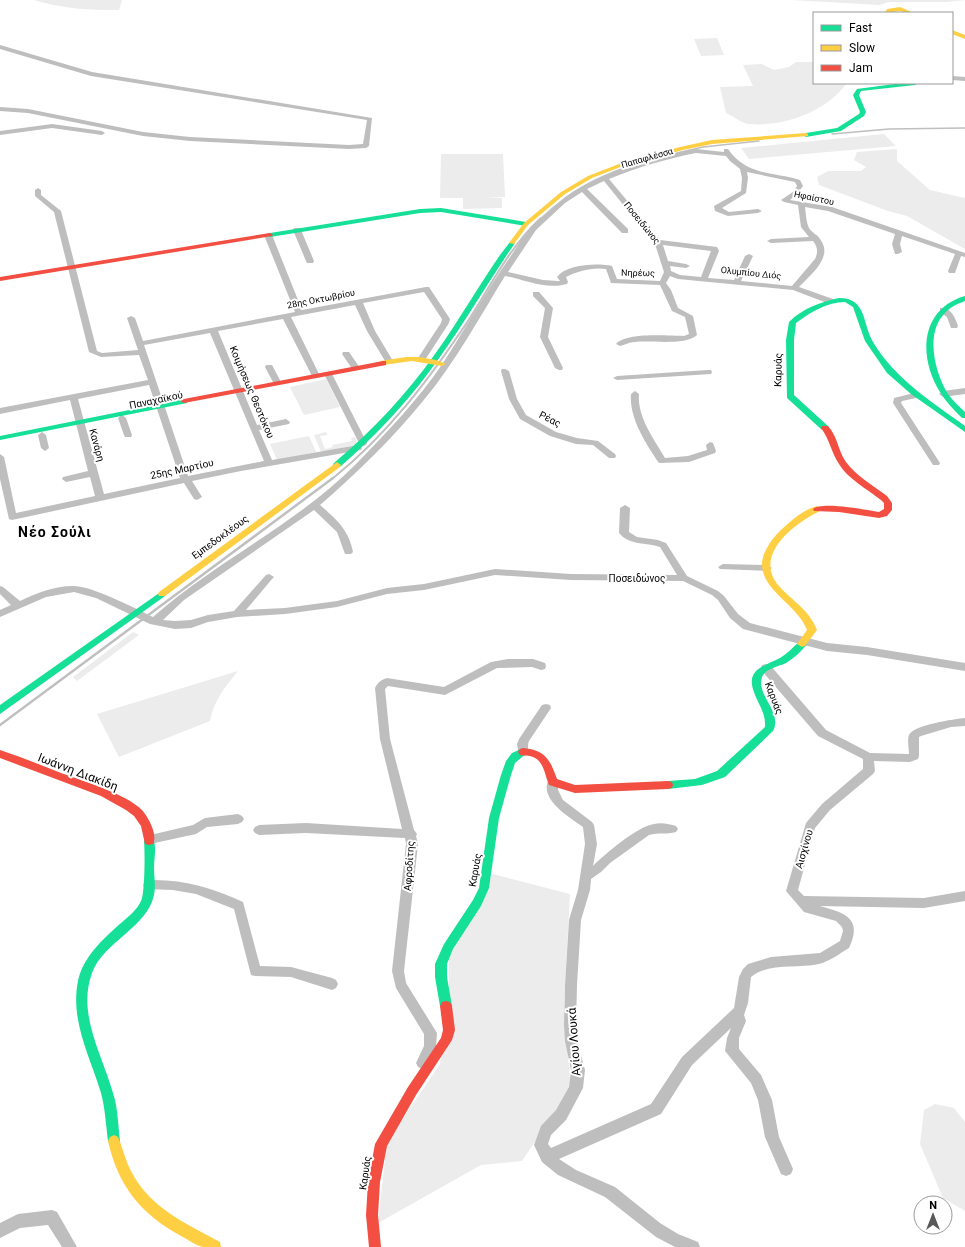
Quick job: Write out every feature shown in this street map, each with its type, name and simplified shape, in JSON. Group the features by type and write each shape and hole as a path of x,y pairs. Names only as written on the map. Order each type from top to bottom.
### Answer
{"street":[{"path":"888,12 889,10 896,9 907,12"},
{"path":"953,32 965,38"},
{"path":"0,47 91,74 370,120 366,146 349,147 190,139 143,134 28,111 0,109"},
{"path":"953,78 965,79"},
{"name":"Παπαφλέσσα","path":"433,362 463,318 494,267 526,224 563,193 590,177 621,165 682,148 825,133 839,130 862,115 863,112 856,96 859,90 906,84"},
{"path":"0,133 52,126 102,133"},
{"path":"715,145 728,151 743,169 745,178 744,192 718,206 718,209 728,214 758,211"},
{"path":"151,620 314,505 358,467 421,399 446,364 503,273 533,229 563,202 583,189 606,178 638,166 687,153 728,151"},
{"name":"Ηφαίστου","path":"743,169 798,181 800,186 785,200 786,201 829,209 863,222 899,232 962,254"},
{"name":"Ποσειδώνος","path":"606,178 658,242 661,247 668,272"},
{"path":"583,189 625,231"},
{"path":"38,190 38,196 58,211 71,267"},
{"path":"794,288 820,260 821,256 820,244 806,228 801,205"},
{"path":"0,279 297,230 431,210 441,210 526,224"},
{"path":"297,230 310,261"},
{"path":"898,252 896,244 899,232"},
{"path":"268,235 300,314"},
{"path":"771,241 817,239"},
{"path":"658,242 714,249 715,251 704,278"},
{"path":"952,271 962,254"},
{"path":"737,282 749,256"},
{"path":"666,263 686,266"},
{"name":"Νηρέως","path":"503,273 540,282 559,284 564,282 561,276 582,268 598,266 609,268 614,282 662,283 668,272"},
{"name":"28ης Οκτωβρίου","path":"71,267 93,352 101,355 140,348 213,330 426,289 446,319 445,323 422,358"},
{"name":"Ολυμπίου Διός","path":"668,272 678,277 704,278 794,288 830,301"},
{"path":"620,344 632,340 685,338 693,335 689,316 675,309 667,290 662,283"},
{"path":"536,294 549,308 544,338 559,368"},
{"path":"965,298 952,302 943,310 934,323 932,328 930,357 934,376 943,394 955,409 965,416"},
{"name":"Καρυάς","path":"553,782 575,789 694,784 712,779 722,774 770,728 772,724 771,718 759,693 756,680 758,675 766,668 785,658 804,641 811,631 811,625 800,610 770,580 767,561 772,545 800,518 816,510 836,509 879,515 884,514 888,510 888,503 884,498 844,465 839,457 831,434 790,395 792,369 789,357 790,332 793,322 819,305 830,301 842,300 854,304 865,334 884,364 897,378 965,430"},
{"path":"358,302 371,331 389,362"},
{"path":"943,310 951,316 954,326"},
{"path":"286,316 316,376"},
{"path":"131,318 185,479 197,497"},
{"name":"Κοιμήσεως Θεοτόκου","path":"213,330 269,463"},
{"path":"346,354 356,368"},
{"name":"Παναχαϊκού","path":"239,392 277,382 328,374 405,358 422,358 443,364"},
{"name":"Εμπεδοκλέους","path":"0,710 29,688 136,614 189,573 330,471 360,445 403,401 433,362"},
{"path":"269,367 277,382"},
{"name":"Ρέας","path":"505,371 513,399 523,417 553,434 576,441 596,443 612,456"},
{"path":"617,378 708,372"},
{"path":"328,374 360,445"},
{"name":"Παναχαϊκού","path":"0,438 80,424 294,382 316,376"},
{"path":"0,411 152,382"},
{"path":"943,394 965,391"},
{"path":"635,394 634,399 643,426 648,438 662,461 689,459 712,451 710,445"},
{"path":"918,395 897,400 897,403 936,463"},
{"name":"Κανάρη","path":"73,397 100,498"},
{"name":"Παναχαϊκού","path":"0,444 42,435 80,424 122,418 161,408"},
{"path":"122,418 128,435"},
{"path":"255,428 286,422"},
{"path":"42,435 46,448"},
{"name":"25ης Μαρτίου","path":"0,457 12,517 185,479 360,445"},
{"path":"66,479 93,473"},
{"path":"314,505 343,532 346,538 348,552"},
{"path":"625,508 624,533 635,540 658,543 662,545 684,578"},
{"path":"723,567 767,568"},
{"name":"Ποσειδώνος","path":"0,614 44,594 74,589 99,596 151,620 175,625 191,624 208,619 237,614 284,611 337,604 387,591 424,587 495,572 571,577 684,578 715,593 721,598 734,616 747,626 826,647 965,667"},
{"path":"237,614 269,577"},
{"path":"0,588 18,606"},
{"name":"Αφροδίτης","path":"419,1080 419,1072 428,1053 431,1033 415,1011 400,984 398,971 412,844 411,834 385,739 380,688 387,682 445,691 495,665 508,663 533,663 541,666"},
{"path":"766,668 822,733 868,757 910,758 914,756 913,739 917,733 951,723 965,722"},
{"path":"546,708 522,744 523,752 532,752 542,756 550,770 553,782"},
{"name":"Καρυάς","path":"375,1247 372,1215 374,1182 381,1144 419,1080 443,1045 449,1030 449,1020 441,977 441,964 448,947 482,895 494,818 506,776 515,756 523,752"},
{"name":"Ιωάννη Διακίδη","path":"0,754 94,788 118,800 138,814 146,825 151,848 149,866 149,898 144,906 104,946 88,969 84,982 83,1023 106,1088 116,1150 130,1183 153,1211 215,1247"},
{"name":"Αισχίνου","path":"801,901 792,891 810,826 826,807 869,771 868,757"},
{"name":"Αγίου Λουκά","path":"547,1158 541,1145 546,1131 561,1115 576,1088 578,1070 571,1041 570,1024 571,985 575,920 584,890 591,844 588,825 559,803 552,790 553,782"},
{"path":"150,839 196,830 205,823 238,819"},
{"path":"259,830 306,828 411,834"},
{"path":"585,876 645,832 655,828 672,828"},
{"path":"149,885 165,884 209,892 239,906 255,971 291,972 332,984"},
{"path":"801,901 924,903 965,896"},
{"path":"693,1247 662,1234 610,1192 563,1172 547,1158 656,1109 687,1061 736,1015 742,1006 746,977 752,970 764,965 821,958 845,944 849,931 848,925 840,917 808,908 801,901"},
{"path":"736,1015 740,1021 732,1038 732,1051 756,1079 765,1100 772,1137 786,1169"},
{"path":"0,1231 18,1221 52,1217 70,1247"}],"shaded area":[{"path":"34,0 122,0 119,10 97,10 55,5"},
{"path":"791,0 965,0 946,2 888,2 880,5"},
{"path":"717,38 724,55 701,56 694,39"},
{"path":"796,62 813,62 813,84 846,84 828,102 816,110 790,120 776,123 748,124 726,113 720,87 753,86 743,65 762,64 774,70 789,67"},
{"path":"884,134 896,146 749,159 741,148"},
{"path":"897,149 897,161 930,190 965,198 965,249 907,216 888,211 819,185 817,177 828,171 861,171 866,167 854,160 857,152"},
{"path":"441,154 503,154 505,197 483,198 502,198 502,208 463,209 463,198 440,198"},
{"path":"326,379 340,407 304,415 290,387"},
{"path":"326,432 327,435 320,436 325,449 333,447 332,445 352,441 351,438 355,437 357,442 355,445 321,452 314,435"},
{"path":"309,436 316,452 277,460 270,444"},
{"path":"133,632 139,635 77,681 73,677"},
{"path":"238,671 224,688 217,700 210,721 119,757 97,714"},
{"path":"493,874 570,894 564,1003 570,1078 568,1092 522,1161 481,1165 378,1223 387,1142 440,1064 449,991 449,958"},
{"path":"935,1104 954,1108 965,1122 965,1211 953,1204 953,1195 942,1195 920,1144 924,1110"}],"waterway":[{"path":"832,134 889,129 965,128"},
{"path":"677,153 703,147 759,141"},
{"path":"332,479 371,444 406,406 438,365 468,321 510,254 541,218"},
{"path":"147,616 333,478"},
{"path":"0,725 143,619"}],"traffic: fast":[{"path":"806,135 839,130 862,115 863,112 856,95 859,90 907,84"},
{"path":"270,235 420,211 441,210 526,224"},
{"path":"337,465 378,427 404,399 427,370 448,341 512,243"},
{"path":"965,298 948,306 940,314 934,323 930,345 933,368 941,388 949,400 965,416"},
{"path":"825,428 790,396 790,340 793,322 805,313 822,304 839,300 847,300 856,306 869,341 890,371 914,392 965,430"},
{"path":"0,438 184,401"},
{"path":"0,710 162,594"},
{"path":"668,785 702,781 721,774 770,728 769,714 757,688 756,682 758,676 762,670 780,662 793,653 802,644"},
{"path":"446,1006 441,977 441,964 448,947 477,903 484,888 494,818 506,775 511,761 515,756 523,752"},
{"path":"114,1141 109,1100 87,1036 82,1010 82,996 84,981 91,963 102,948 138,914 147,902 150,887 149,841"}],"traffic: slow":[{"path":"888,12 889,10 900,9 908,12"},
{"path":"953,32 965,37"},
{"path":"512,243 526,224 563,193 590,177 621,165 682,148 712,142 806,135"},
{"path":"383,363 412,359 426,360 442,364"},
{"path":"162,594 337,465"},
{"path":"802,644 812,630 809,622 800,609 776,588 771,581 767,570 767,559 771,548 778,538 797,520 817,509"},
{"path":"114,1141 122,1168 143,1201 164,1219 215,1247"}],"traffic: jam":[{"path":"0,279 270,235"},
{"path":"184,401 383,363"},
{"path":"817,509 839,509 879,515 884,514 888,510 888,503 884,498 843,464 831,436 825,428"},
{"path":"523,752 536,754 544,760 553,782 575,789 668,785"},
{"path":"0,754 105,793 130,807 138,813 146,825 149,841"},
{"path":"375,1247 372,1215 374,1182 381,1144 412,1091 446,1040 449,1030 446,1006"}],"district":[{"name":"Νέο Σούλι","path":"55,532"}]}
